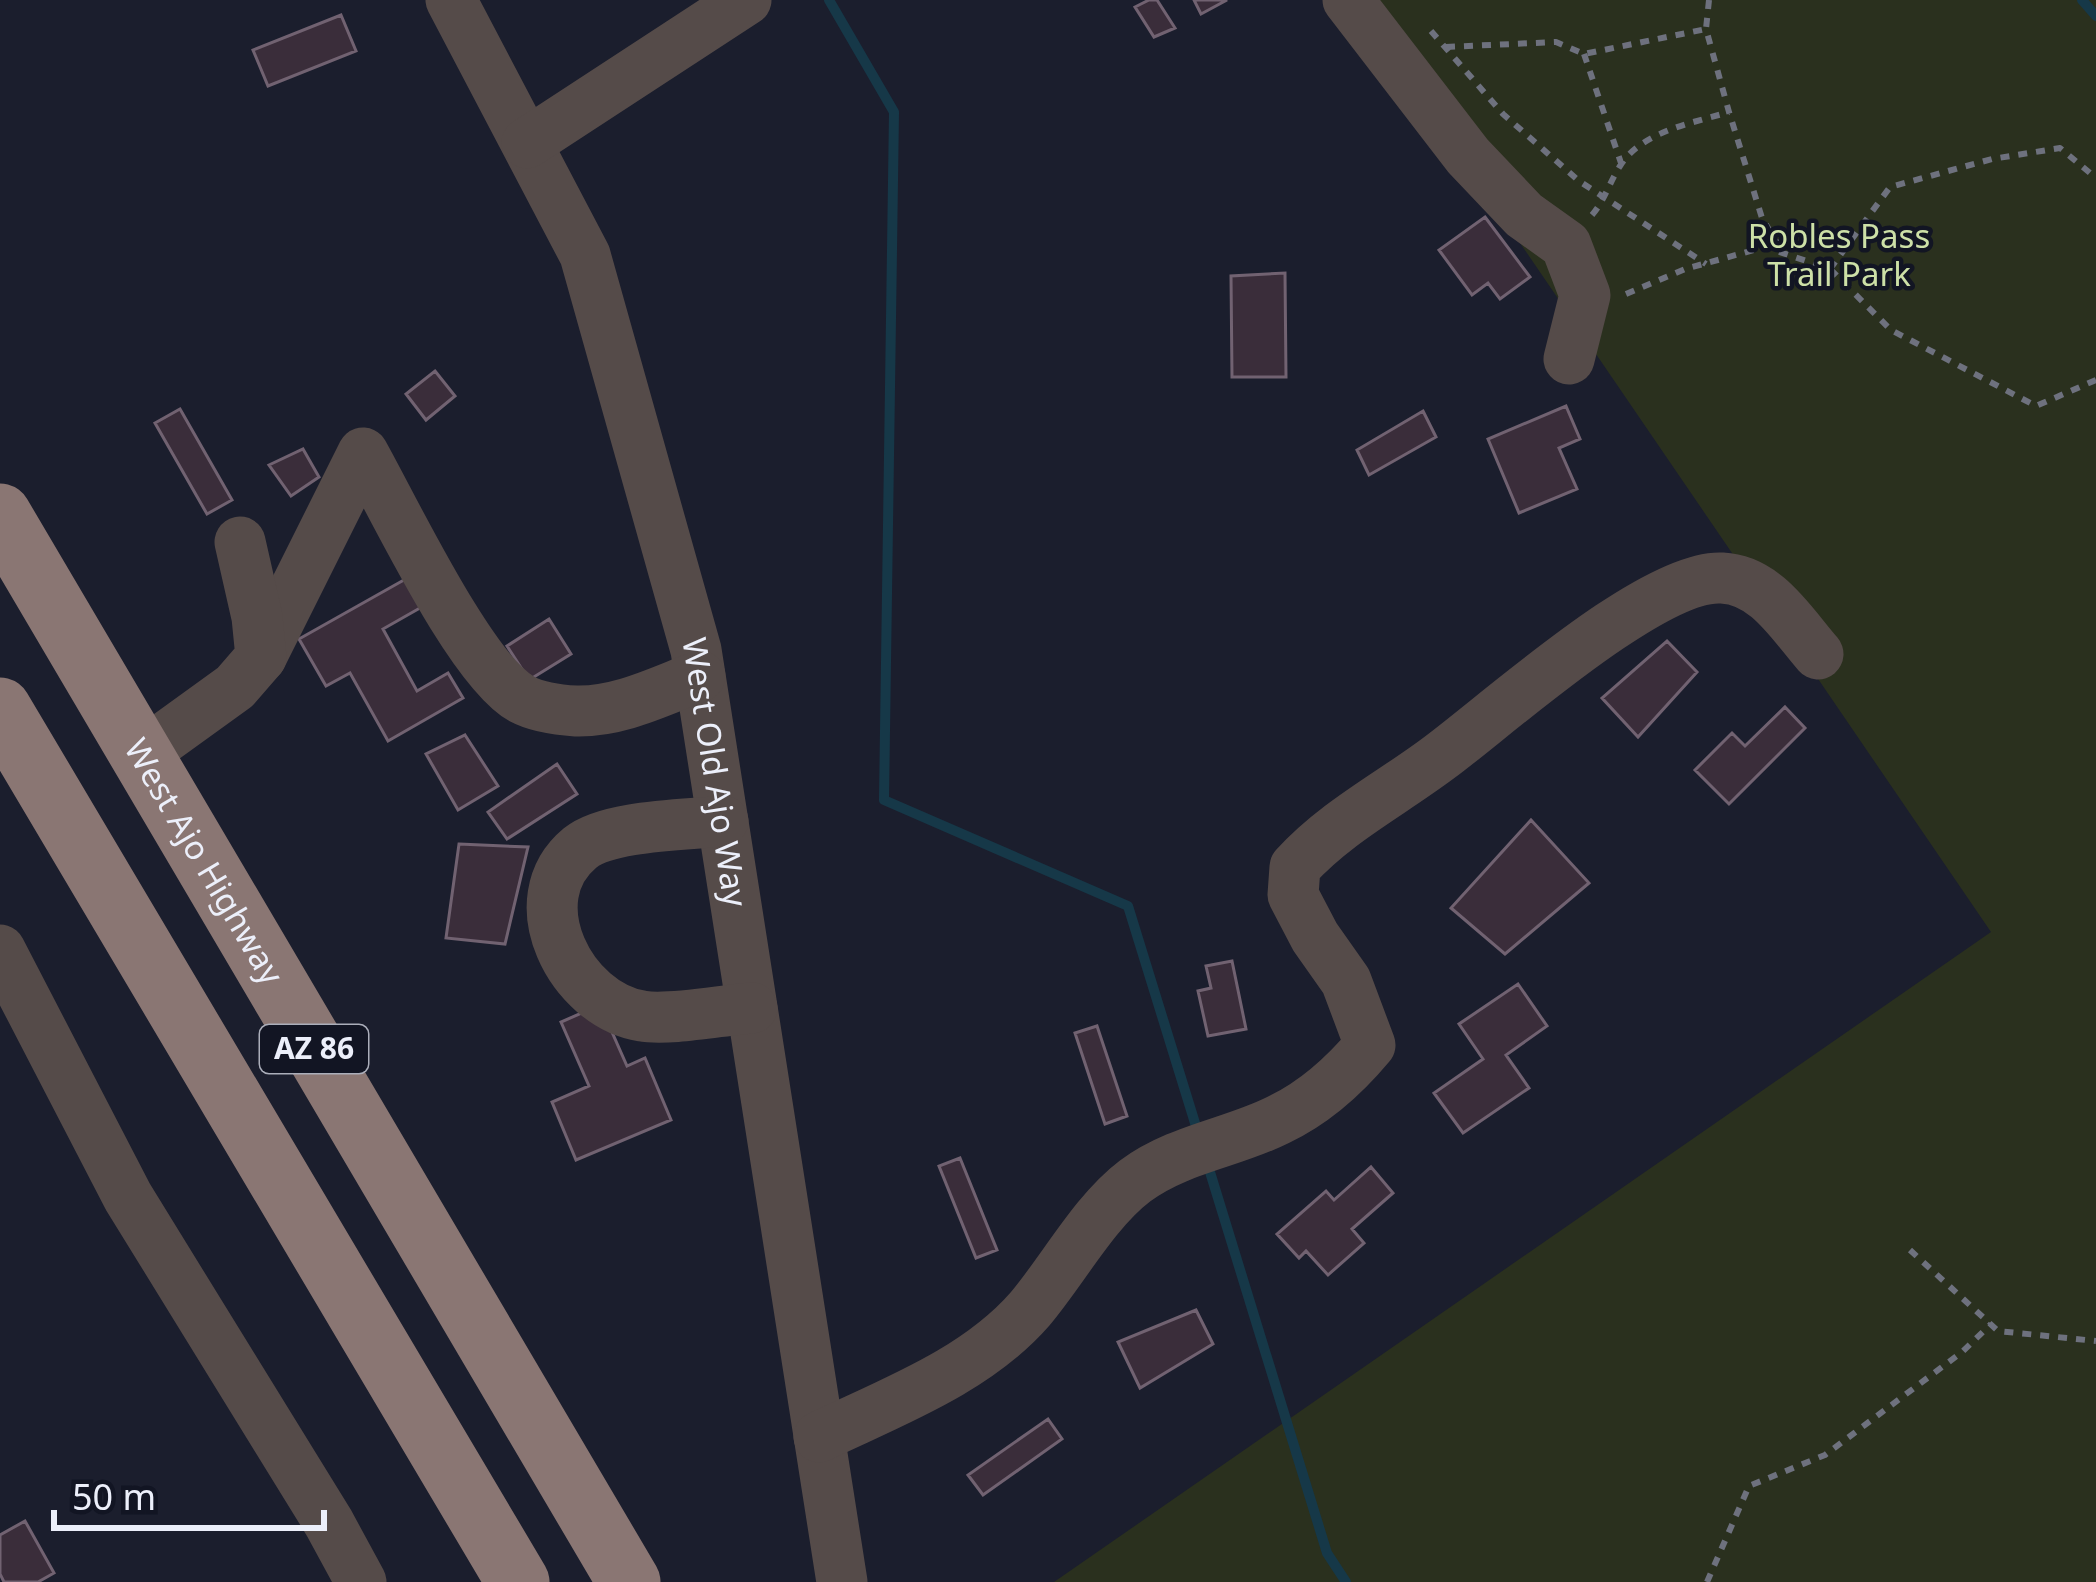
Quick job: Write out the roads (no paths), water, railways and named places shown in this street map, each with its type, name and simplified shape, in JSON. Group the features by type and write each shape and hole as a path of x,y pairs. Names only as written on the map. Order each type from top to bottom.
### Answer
{"main road":[{"name":"West Ajo Highway","path":"0,515 629,1582"},
{"name":"AZ 86","path":"0,709 518,1582"}],"street":[{"name":"West Old Ajo Way","path":"452,0 585,254 696,650 842,1582"},
{"path":"527,143 746,0"},
{"path":"1348,0 1468,156 1524,214 1566,245 1585,295 1575,336"},
{"path":"141,755 235,687 261,657 363,453 477,656 519,698 577,711 617,707 700,676"},
{"path":"240,542 261,657"},
{"path":"819,1437 936,1380 990,1347 1028,1311 1133,1182 1195,1151 1277,1121 1311,1100 1370,1045 1346,981 1315,938 1294,895 1295,867 1329,833 1444,754 1515,695 1675,587 1717,577 1748,582 1767,595 1818,654"},
{"path":"723,820 619,833 581,847 557,877 551,920 566,962 603,999 642,1016 752,1008"},
{"path":"0,950 128,1197 361,1582"}],"waterway":[{"path":"829,0 894,112 884,800 1128,906 1199,1136"},
{"path":"2082,0 2096,16"},
{"path":"1206,1159 1327,1553 1346,1582"}],"park label":[{"name":"Robles Pass Trail Park","path":"1839,255"}]}
